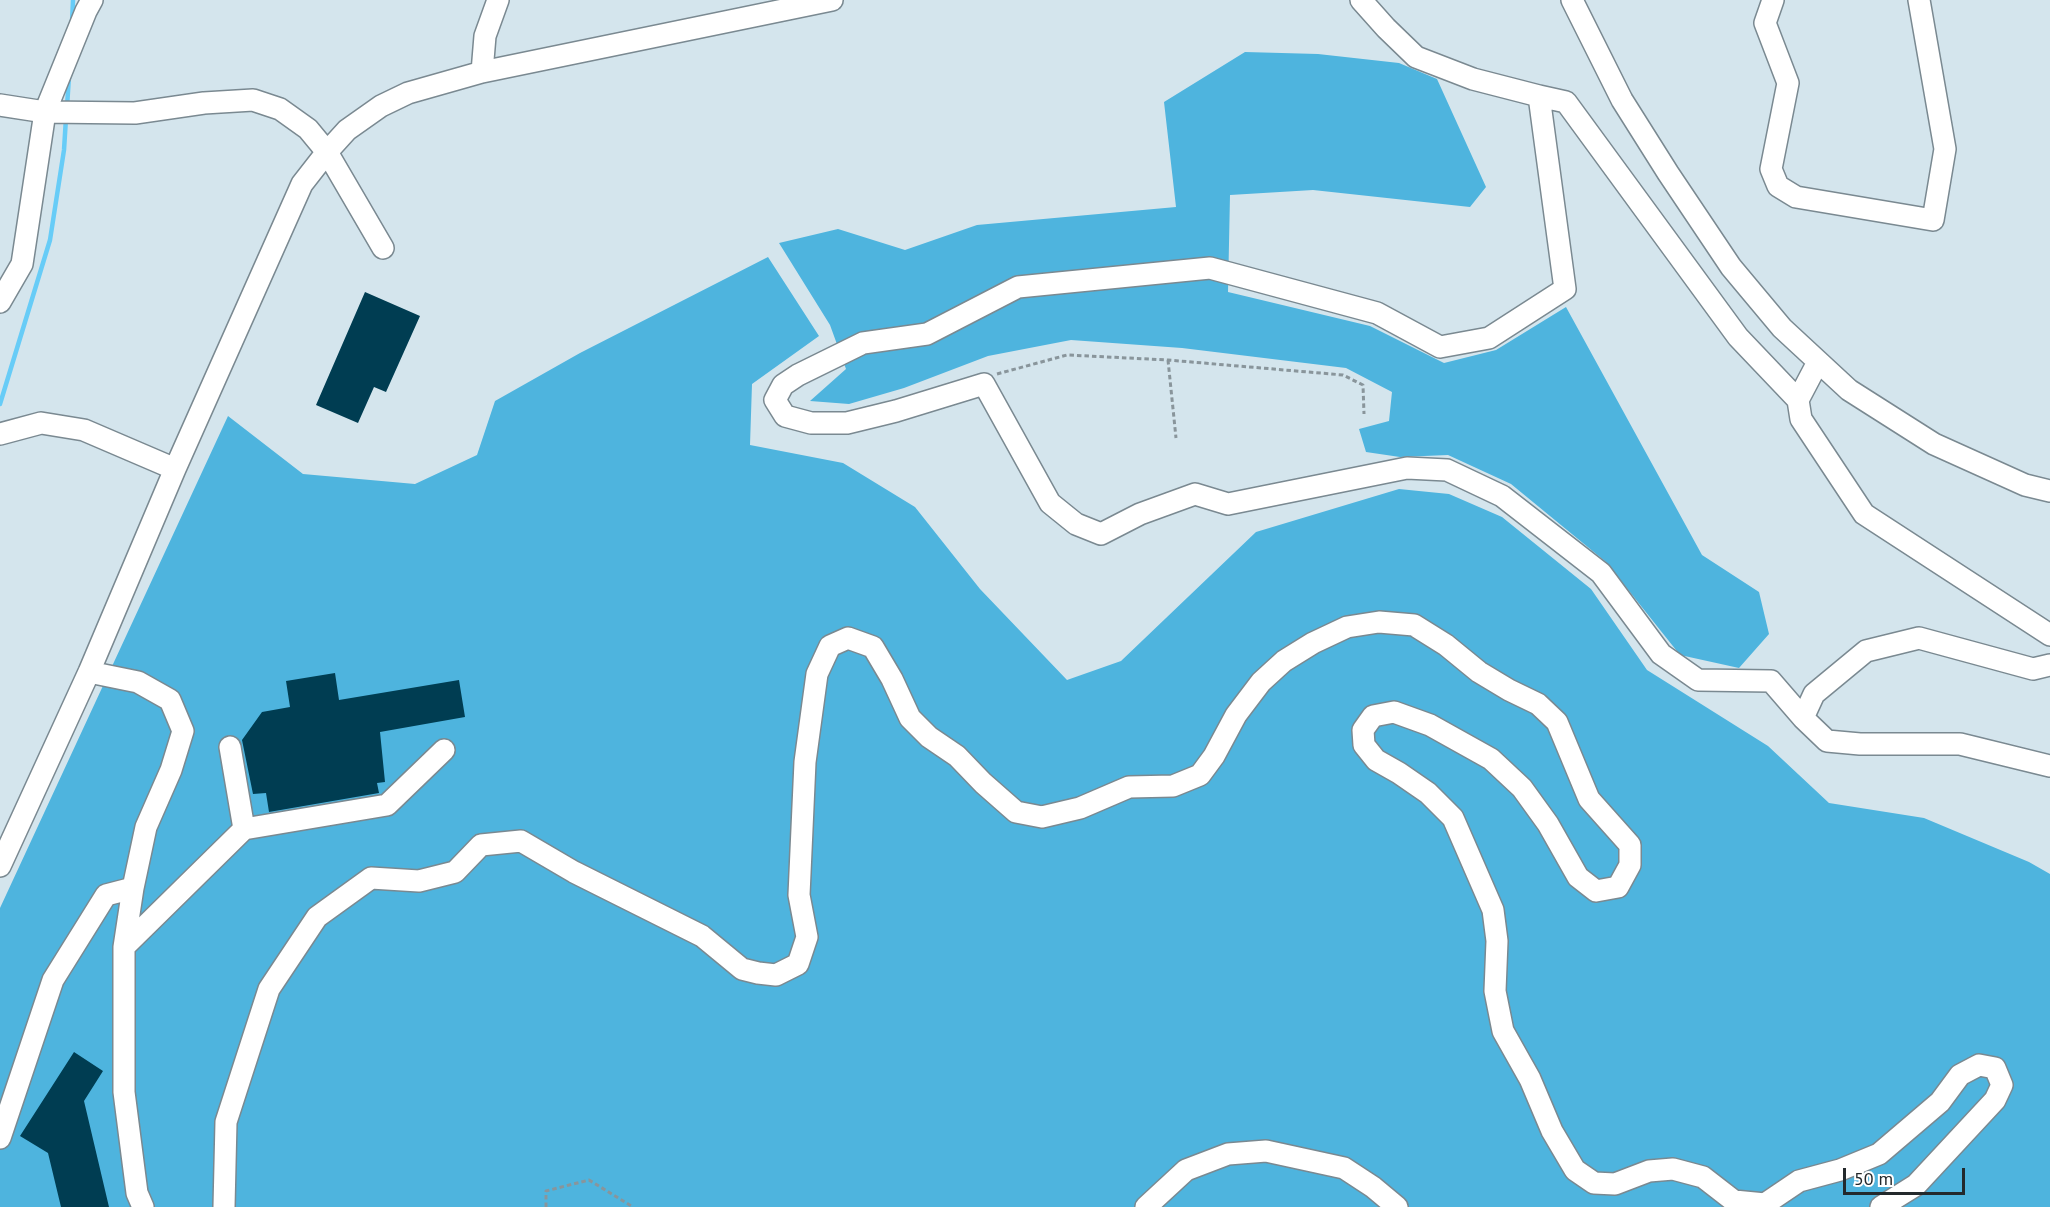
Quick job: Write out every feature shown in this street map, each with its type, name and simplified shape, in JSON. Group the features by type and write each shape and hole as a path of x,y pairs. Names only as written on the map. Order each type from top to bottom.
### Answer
{"street":[{"path":"0,302 22,264 45,112 92,0"},
{"path":"482,72 485,36 498,0"},
{"path":"0,866 89,672 175,469 302,184 347,130 381,106 408,93 482,72 832,0"},
{"path":"1362,0 1386,28 1416,57 1473,79 1566,102 1738,337 1798,400 1801,419 1864,514 2050,635"},
{"path":"1572,0 1622,100 1668,173 1731,267 1782,328 1849,390 1934,444 2025,484 2050,491"},
{"path":"1773,0 1765,23 1788,83 1771,169 1778,186 1796,197 1933,220 1945,149 1919,0"},
{"path":"1539,96 1565,289 1489,338 1440,347 1377,313 1210,268 1018,287 927,334 863,343 798,375 783,385 776,400 785,416 811,423 847,423 896,411 984,384 1050,503 1076,524 1101,534 1140,514 1195,494 1228,504 1407,468 1447,470 1502,496 1601,573 1661,654 1698,680 1771,681 1803,718 1827,741 1860,744 1960,744 2050,766"},
{"path":"0,105 45,112 135,113 204,103 253,100 280,109 308,129 327,152 383,248"},
{"path":"1798,400 1818,362"},
{"path":"0,434 41,423 84,430 175,469"},
{"path":"224,1207 226,1122 269,989 317,917 371,878 419,881 455,873 481,845 521,841 574,872 702,936 742,969 776,975 798,964 807,938 799,895 805,762 817,674 830,646 848,638 873,647 892,679 910,718 929,737 957,756 983,783 1017,812 1042,817 1080,808 1129,787 1173,786 1200,775 1214,756 1236,716 1261,682 1284,661 1313,643 1347,627 1379,622 1414,625 1446,645 1479,672 1538,704 1557,722 1589,800 1630,845 1630,865 1618,887 1596,891 1578,877 1548,824 1522,788 1491,759 1430,725 1394,712 1373,716 1363,730 1364,745 1376,760 1428,793 1453,818 1493,910 1497,941 1495,992 1503,1031 1530,1079 1552,1131 1575,1170 1594,1183 1616,1184 1649,1171 1673,1169 1703,1177 1734,1201 1765,1204 1799,1181 1840,1170 1879,1154 1940,1102 1960,1075 1979,1065 1995,1068 2002,1085 1995,1101 1916,1185 1881,1207"},
{"path":"1803,718 1814,694 1866,651 1919,638 2033,669 2050,665"},
{"path":"89,672 138,682 170,700 183,731 171,770 146,827 124,946 124,1092 137,1193 143,1207"},
{"path":"230,747 243,829"},
{"path":"124,946 243,829 387,805 444,750"},
{"path":"0,1138 53,980 106,896 133,888"},
{"path":"1146,1207 1186,1170 1228,1154 1266,1151 1344,1168 1373,1187 1397,1207"}],"path":[{"path":"984,384 998,373 1067,355 1168,360 1343,375 1363,385 1364,414"},
{"path":"1168,360 1176,438"},
{"path":"546,1207 546,1191 589,1180 633,1207"}],"shaded area":[{"path":"1245,52 1318,54 1399,63 1437,79 1486,187 1470,207 1313,190 1230,195 1228,292 1370,326 1444,363 1496,350 1566,307 1702,555 1759,592 1769,634 1739,668 1680,655 1606,562 1511,484 1448,455 1400,457 1366,452 1359,429 1389,421 1392,392 1346,368 1182,348 1071,340 988,356 904,388 849,404 810,401 846,369 830,325 779,243 838,229 905,250 977,225 1176,207 1164,102"},
{"path":"768,257 819,336 752,384 750,445 843,463 915,507 980,589 1067,680 1121,661 1256,532 1399,489 1449,494 1502,517 1591,589 1647,670 1768,746 1829,803 1924,818 2029,862 2050,874 2050,1207 0,1207 0,908 228,416 303,474 415,484 477,455 495,401 580,353"}],"building":[{"path":"365,292 420,316 386,392 374,387 358,423 316,405"},
{"path":"335,673 339,700 459,680 465,717 380,732 385,782 377,783 379,793 269,812 266,793 253,794 242,740 262,712 290,707 286,681"},
{"path":"74,1052 103,1071 84,1101 109,1207 61,1207 48,1153 20,1136"}],"waterway":[{"path":"72,23 73,0"},
{"path":"67,107 69,76"},
{"path":"0,404 50,240 64,150 66,118"}]}
